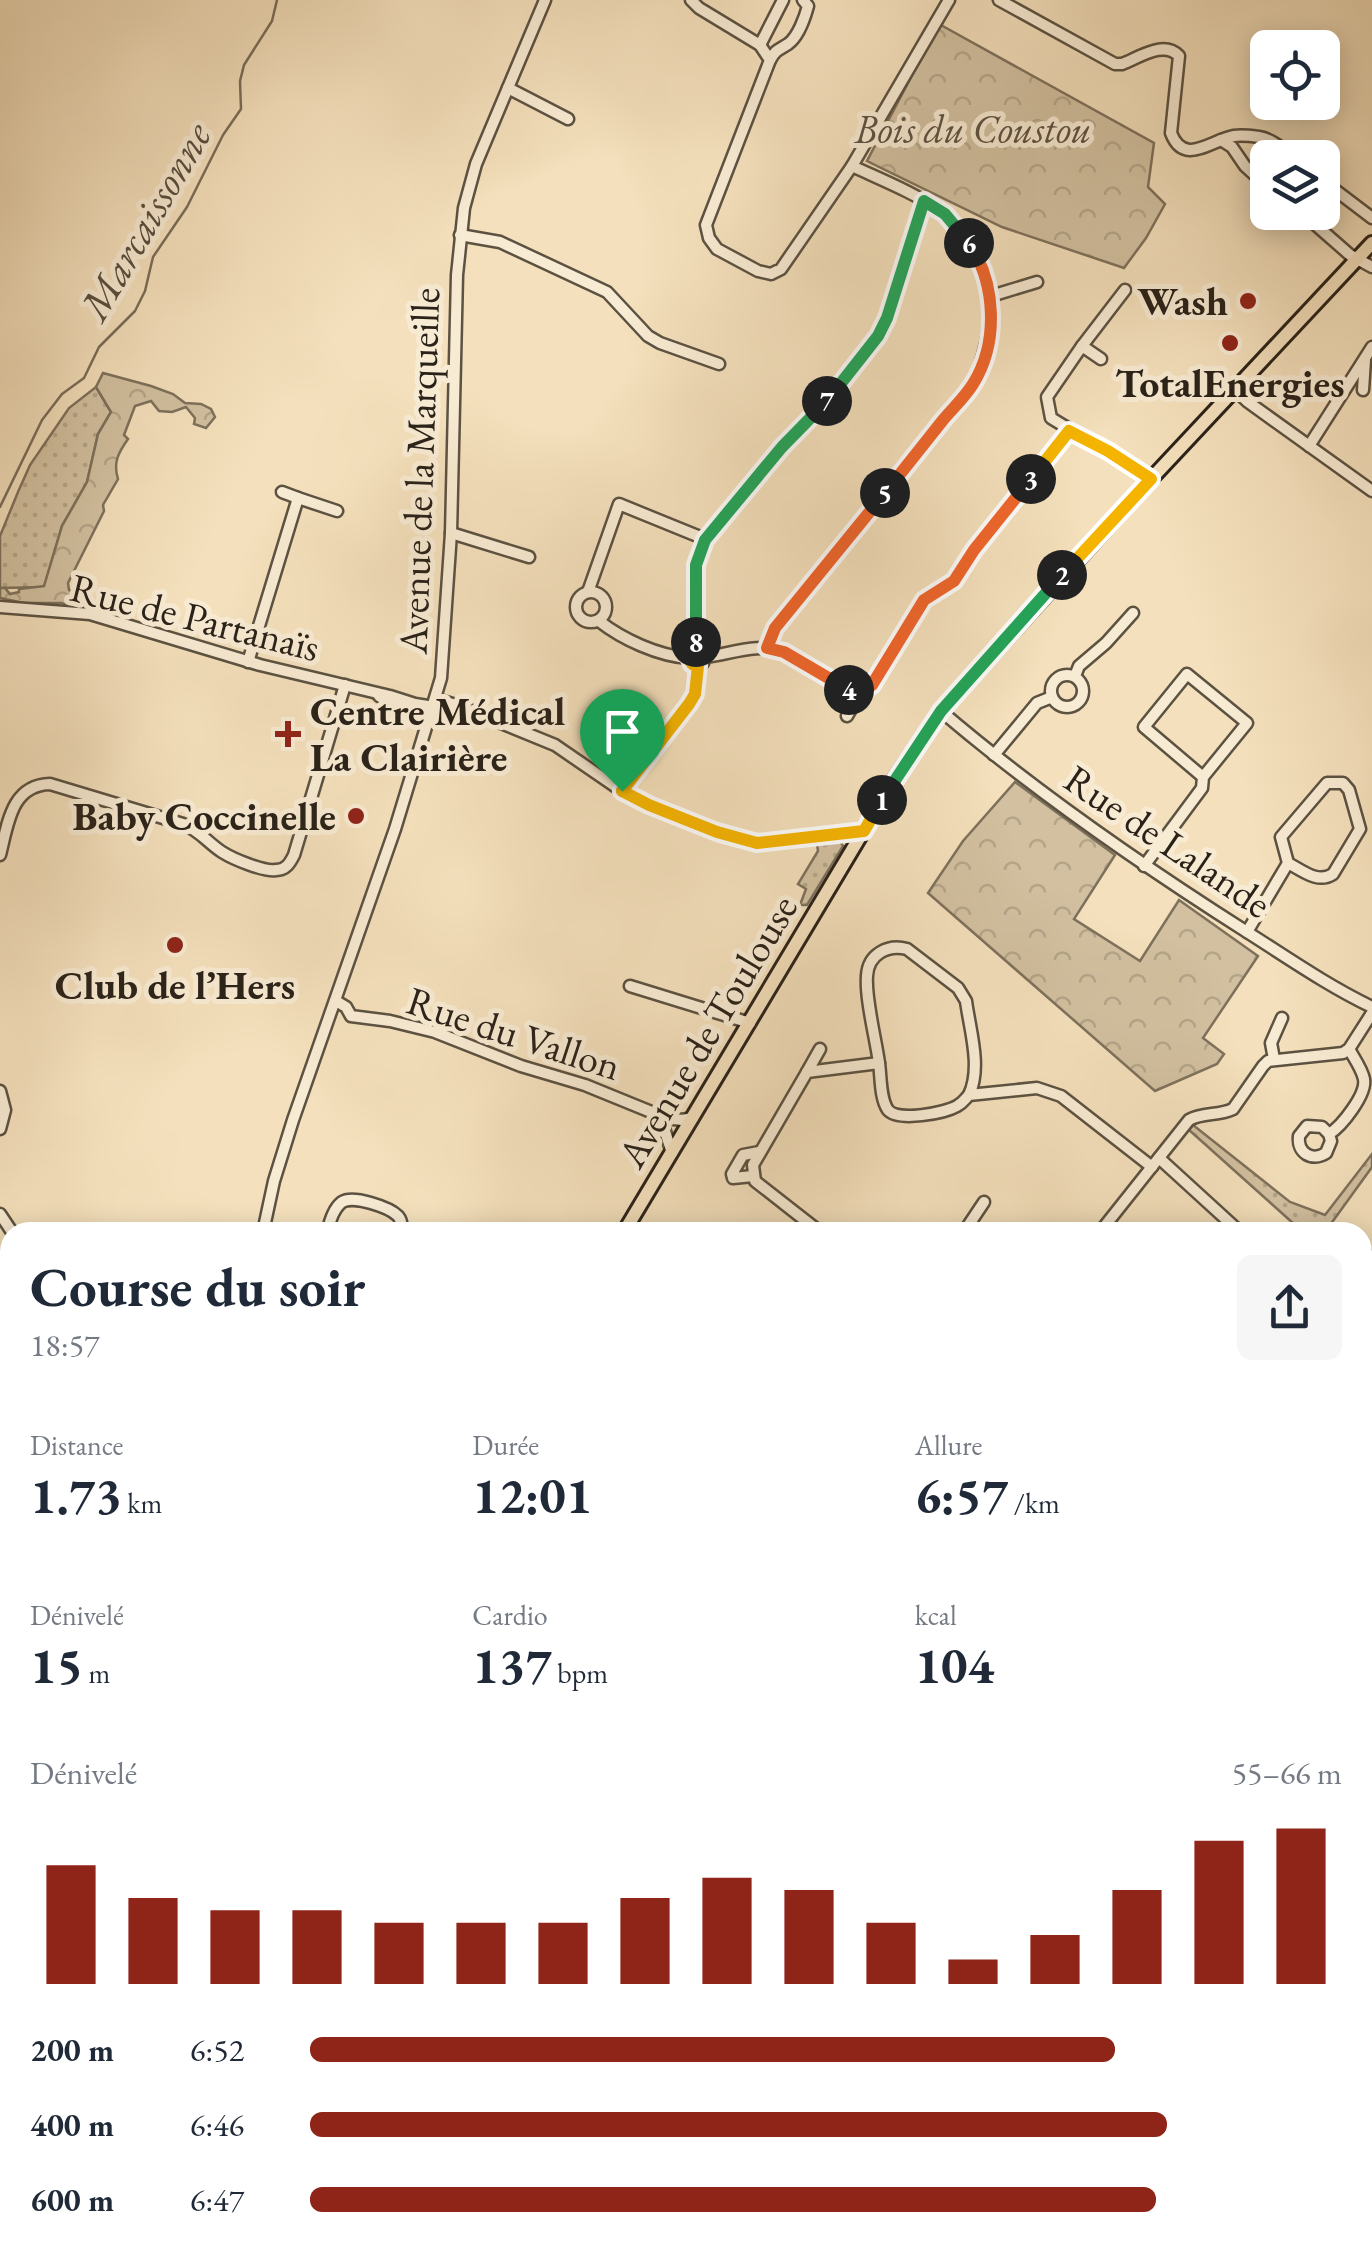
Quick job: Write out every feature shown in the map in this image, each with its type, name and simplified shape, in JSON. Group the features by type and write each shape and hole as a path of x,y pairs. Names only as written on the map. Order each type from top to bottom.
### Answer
{"main road":[{"name":"Avenue de Toulouse","path":"630,1222 864,831 941,711 1151,479 1372,244"}],"street":[{"name":"Avenue de la Marqueille","path":"266,1222 280,1164 395,829 441,678 452,534 460,235 476,164 545,0"},
{"path":"690,0 760,45 770,60"},
{"path":"760,45 782,0"},
{"path":"803,0 807,12 794,38 776,49 770,60 706,225 717,249 771,274 781,268 852,166 949,0"},
{"path":"998,0 1115,64 1163,48 1172,49 1179,56 1171,133 1178,145 1200,150 1236,136 1268,140"},
{"path":"508,88 568,118"},
{"path":"1245,166 1255,137"},
{"path":"1221,140 1232,147 1250,171"},
{"path":"767,648 775,628 974,382 990,332 991,296 980,264 964,236 945,214 852,166"},
{"path":"1340,194 1372,218"},
{"path":"622,791 695,694 696,565 705,540 782,447 818,412 878,336 924,201"},
{"path":"1322,230 1372,267"},
{"path":"460,235 500,242 607,292 648,336 719,364"},
{"path":"991,296 1036,282"},
{"path":"1125,290 1047,396 1051,418 1151,479"},
{"path":"1082,346 1101,358"},
{"path":"1309,446 1372,347"},
{"path":"1346,390 1368,387 1365,359"},
{"path":"1234,390 1372,491"},
{"path":"847,716 861,692 872,685 924,600 954,581 1069,431"},
{"path":"282,492 337,511"},
{"path":"248,662 298,498"},
{"path":"705,540 619,504 588,592 579,598 577,614 584,621 599,621 615,634 666,654 697,658 767,648 784,652 845,688 861,692"},
{"path":"452,534 528,557"},
{"path":"588,592 600,595 605,602 606,613 599,621"},
{"name":"Rue de Partanaïs","path":"0,606 77,612 248,662 419,705 456,705 555,745 649,805 757,843 864,831"},
{"path":"1075,676 1079,666 1132,613"},
{"path":"1066,674 1075,676 1082,682 1084,692 1078,704 1064,707 1056,703 1052,685 1066,674"},
{"path":"1144,866 1202,788 1203,777 1247,723 1188,674 1144,727 1203,777"},
{"path":"0,855 17,800 34,786 50,784 182,824 234,858 282,869 294,855 345,685"},
{"name":"Rue de Partanaïs","path":"374,692 414,718 430,720"},
{"path":"994,755 1037,703 1052,697"},
{"name":"Rue de Partanaïs","path":"385,700 412,724 423,740"},
{"name":"Rue de Lalande","path":"941,711 1069,814 1144,866 1334,988 1371,1005"},
{"path":"1247,932 1288,863 1281,837 1327,783 1344,784 1360,829 1334,874 1318,879 1288,863"},
{"path":"907,949 958,988 966,1001 976,1076 969,1095 945,1111 894,1116 887,1108 867,973 880,951 907,949"},
{"path":"630,986 750,1022"},
{"name":"Rue du Vallon","path":"336,1000 351,1016"},
{"path":"1112,1222 1188,1120 1233,1109 1263,1066 1274,1060 1334,1056 1350,1049 1371,1005"},
{"name":"Rue du Vallon","path":"328,1022 351,1016 412,1026 521,1066 574,1080 655,1114 676,1120 693,1118"},
{"path":"1274,1060 1271,1042 1282,1018"},
{"path":"804,1222 759,1185 752,1165 820,1049"},
{"path":"1329,1134 1338,1128 1364,1090 1364,1078 1350,1049"},
{"path":"806,1072 879,1064"},
{"path":"969,1095 1037,1088 1054,1092 1156,1162 1228,1222"},
{"path":"0,1091 4,1110 0,1129"},
{"name":"Rue du Vallon","path":"655,1114 662,1122 672,1153"},
{"path":"753,1176 736,1179 732,1174 744,1155 758,1152"},
{"path":"332,1222 338,1207 351,1199 394,1213 401,1222"},
{"path":"971,1222 984,1202"}],"green space":[{"name":"Bois du Coustou","path":"939,24 1154,143 1148,187 1165,204 1124,268 1002,227 867,161"},
{"path":"103,373 173,394 185,403 201,404 211,409 215,417 206,428 194,424 195,418 186,407 159,411 151,401 135,406 124,435 128,439 117,458 118,479 68,583 69,590 89,597 92,605 86,609 0,598 0,588 10,594 44,586 62,526 87,482 98,434 111,412 96,387"},
{"path":"96,387 111,412 98,434 87,482 62,526 44,587 0,588 0,536 30,465 69,408"},
{"path":"1015,782 1115,855 1074,919 1140,961 1179,900 1258,956 1203,1038 1224,1054 1217,1064 1155,1091 928,893 963,841"},
{"path":"840,841 843,846 807,905 800,905 806,889 798,884 818,851 817,844"},
{"path":"1193,1125 1290,1202 1325,1215 1372,1154 1372,1167 1332,1222 1292,1222 1188,1129"}],"waterway":[{"name":"Marcaissonne","path":"0,507 42,420 62,394 84,378 99,347 135,311 145,291 153,257 187,207 223,135 241,109 244,65 272,21 277,0"}],"place":[{"name":"Wash","path":"1248,301"},
{"name":"TotalEnergies","path":"1230,343"},
{"name":"Centre Médical La Clairière","path":"288,734"},
{"name":"Baby Coccinelle","path":"356,816"},
{"name":"Club de l’Hers","path":"175,945"}],"route":[{"path":"924,201 945,214 980,264 991,296 990,332 984,357 974,382 775,628 767,648 784,652 845,688 855,692 866,690 924,600 962,572 974,550 1069,431 1151,479 961,686 918,743 864,831 757,843 717,832 622,791 695,694 698,666 689,657 696,649 696,565 705,540 782,447 818,412 878,336 924,201"}]}
